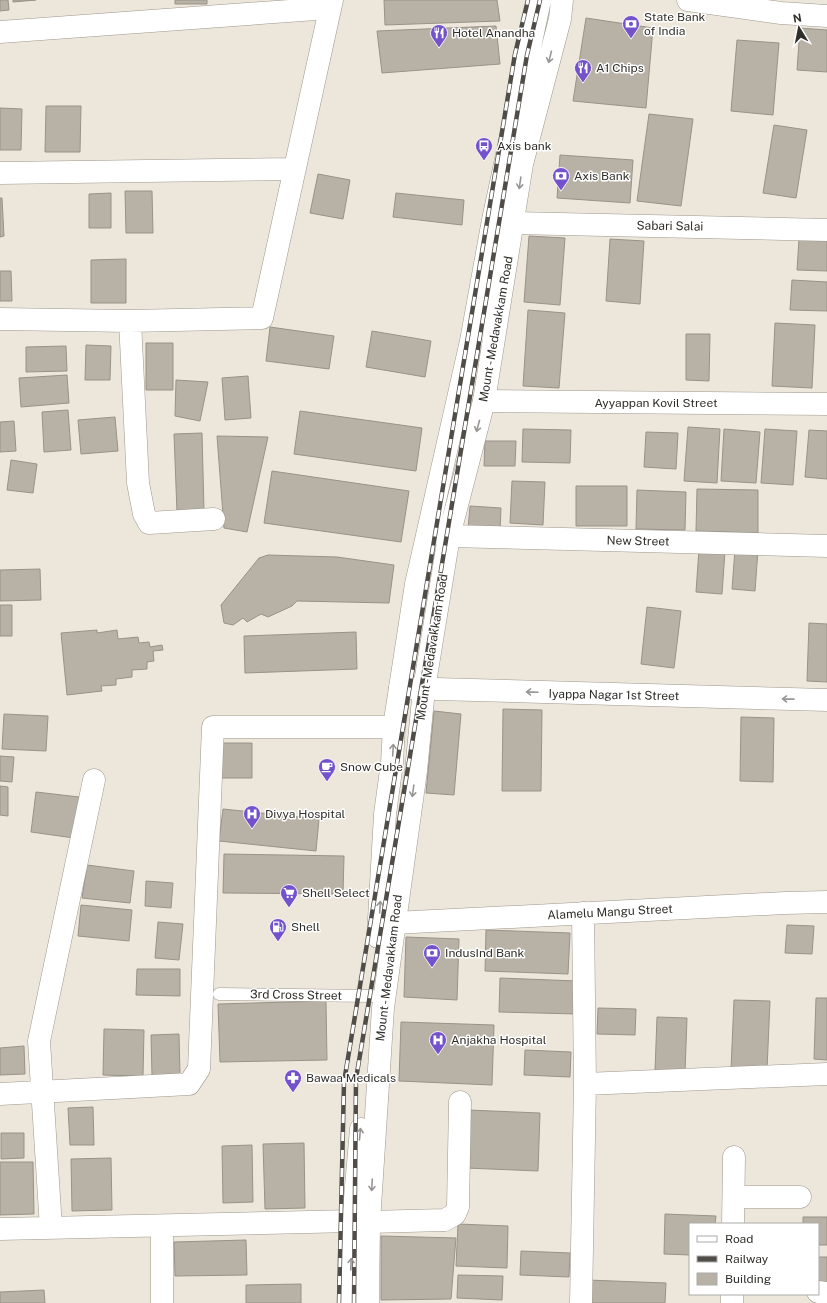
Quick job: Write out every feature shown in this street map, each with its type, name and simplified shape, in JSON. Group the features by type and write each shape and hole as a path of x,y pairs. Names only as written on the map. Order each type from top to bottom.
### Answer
{"street":[{"name":"Mount - Medavakkam Road","path":"350,1303 361,1222 382,1008 416,771 424,689 449,536 484,401 503,222 540,0"},
{"name":"Mount - Medavakkam Road","path":"368,1303 361,1222 372,996 379,922 385,814 392,763 394,728 416,584 471,341 503,222 522,164 558,27 562,0"},
{"path":"688,0 782,6 827,16"},
{"path":"0,32 331,4 262,318 130,321 0,319"},
{"path":"0,173 295,169"},
{"name":"Sabari Salai","path":"503,222 827,230"},
{"path":"130,321 138,483 144,514 149,523 214,519"},
{"name":"Ayyappan Kovil Street","path":"484,401 827,404"},
{"name":"New Street","path":"449,536 827,546"},
{"name":"Iyappa Nagar 1st Street","path":"400,688 827,700"},
{"path":"0,1094 190,1084 199,1070 213,727 394,728"},
{"path":"51,1228 39,1041 94,780"},
{"name":"Alamelu Mangu Street","path":"394,923 827,902"},
{"path":"581,1303 585,1084 583,913"},
{"path":"585,1084 827,1074"},
{"path":"0,1229 445,1220 456,1214 458,1207 460,1102"},
{"path":"733,1223 734,1157"},
{"path":"734,1197 800,1197"},
{"path":"162,1226 162,1303"}],"lane":[{"name":"3rd Cross Street","path":"219,994 372,996"}],"building":[{"path":"0,0 8,0 9,10 0,11"},
{"path":"13,0 36,0 13,2"},
{"path":"175,0 207,0 207,4 175,4"},
{"path":"384,0 497,0 500,21 385,25"},
{"path":"586,18 653,28 646,108 573,101"},
{"name":"Hotel Anandha","path":"496,26 500,64 382,73 377,31"},
{"path":"800,28 827,30 827,72 797,70"},
{"path":"737,40 779,43 773,115 731,111"},
{"path":"46,106 81,106 80,152 45,152"},
{"path":"0,108 22,109 21,150 0,150"},
{"path":"649,114 693,119 681,206 637,201"},
{"path":"774,125 807,130 796,198 763,193"},
{"path":"560,155 633,160 630,203 557,198"},
{"path":"318,174 350,180 343,219 310,213"},
{"path":"125,191 152,191 153,233 126,233"},
{"path":"111,193 111,228 89,228 89,194"},
{"path":"396,193 464,200 462,225 393,217"},
{"path":"0,198 2,198 4,236 0,237"},
{"path":"529,236 565,238 560,305 524,302"},
{"path":"610,239 644,241 640,304 606,301"},
{"path":"799,239 827,240 827,271 797,270"},
{"path":"126,259 126,303 91,303 91,260"},
{"path":"0,271 11,271 12,301 0,301"},
{"path":"792,280 827,282 827,311 790,310"},
{"path":"528,310 565,313 559,388 523,386"},
{"path":"775,323 815,325 812,388 772,386"},
{"path":"270,327 334,336 329,369 266,361"},
{"path":"372,331 431,341 425,377 366,367"},
{"path":"686,334 710,334 709,381 686,380"},
{"path":"146,343 173,343 173,390 146,390"},
{"path":"86,345 111,346 110,380 85,380"},
{"path":"66,346 67,371 26,372 26,347"},
{"path":"67,375 69,403 21,407 19,378"},
{"path":"248,376 251,418 225,420 222,378"},
{"path":"176,380 208,382 200,421 175,416"},
{"path":"68,410 71,450 44,452 42,412"},
{"path":"300,411 422,428 416,471 294,454"},
{"path":"115,417 118,451 81,454 78,420"},
{"path":"14,421 16,451 0,452 0,422"},
{"path":"688,427 720,429 717,483 684,481"},
{"path":"523,429 571,430 570,463 522,462"},
{"path":"724,429 760,432 756,483 721,481"},
{"path":"765,429 797,431 793,485 761,483"},
{"path":"809,430 827,431 827,479 805,477"},
{"path":"646,432 678,433 676,469 644,467"},
{"path":"202,433 204,511 177,512 174,434"},
{"path":"217,436 268,437 247,532 224,528"},
{"path":"485,441 516,441 515,466 484,466"},
{"path":"11,460 37,464 33,493 7,490"},
{"path":"272,471 409,491 401,542 264,523"},
{"path":"512,481 545,482 543,525 510,523"},
{"path":"576,486 627,486 627,526 576,526"},
{"path":"697,489 758,490 758,533 696,531"},
{"path":"637,490 686,492 685,530 636,529"},
{"path":"470,506 501,508 500,531 468,529"},
{"path":"699,549 725,551 722,594 696,592"},
{"path":"735,549 758,550 755,591 732,589"},
{"path":"268,555 337,557 394,565 389,603 297,601 292,606 268,617 261,614 247,622 243,618 233,625 224,623 221,605 259,558"},
{"path":"40,569 41,600 0,601 0,570"},
{"path":"0,605 12,605 12,636 0,636"},
{"path":"647,607 681,611 674,668 641,664"},
{"path":"809,623 827,624 827,682 807,681"},
{"path":"97,630 97,633 117,630 118,639 138,637 139,643 149,642 150,647 162,645 163,650 153,651 154,661 147,662 147,669 132,670 132,677 116,679 116,685 101,686 102,691 67,695 61,633"},
{"path":"356,632 357,669 245,673 244,636"},
{"path":"503,709 542,710 541,791 502,791"},
{"path":"434,711 461,714 454,795 426,793"},
{"path":"4,714 48,716 46,751 2,749"},
{"path":"741,717 774,718 773,782 740,781"},
{"path":"217,743 252,743 252,778 217,778"},
{"path":"0,756 14,757 12,782 0,781"},
{"path":"0,786 8,787 8,816 0,815"},
{"path":"36,792 79,797 74,838 31,832"},
{"path":"223,809 319,819 316,851 219,841"},
{"path":"224,854 344,856 343,894 223,893"},
{"path":"87,865 134,871 130,903 82,898"},
{"path":"146,881 173,883 171,908 145,906"},
{"path":"81,905 132,910 129,941 78,936"},
{"path":"158,922 183,924 179,960 155,958"},
{"path":"787,925 814,926 812,954 785,953"},
{"path":"486,930 570,933 568,974 485,971"},
{"name":"IndusInd Bank","path":"406,937 459,939 457,1000 404,997"},
{"path":"137,969 180,969 180,996 136,995"},
{"path":"500,978 577,981 576,1014 499,1012"},
{"path":"816,998 827,998 827,1060 814,1059"},
{"path":"734,1000 770,1001 767,1070 731,1069"},
{"path":"326,1001 327,1060 220,1062 218,1004"},
{"path":"598,1008 636,1009 635,1035 597,1034"},
{"path":"657,1017 687,1018 685,1072 655,1071"},
{"path":"401,1022 494,1025 492,1085 399,1081"},
{"path":"104,1029 144,1030 143,1076 103,1075"},
{"path":"179,1034 180,1075 152,1076 151,1035"},
{"path":"24,1046 25,1074 0,1075 0,1048"},
{"path":"525,1050 571,1052 570,1077 524,1075"},
{"path":"93,1107 94,1145 70,1145 68,1108"},
{"path":"468,1110 540,1113 538,1171 466,1168"},
{"path":"1,1133 24,1133 24,1158 1,1159"},
{"path":"304,1143 305,1208 265,1209 263,1144"},
{"path":"252,1145 253,1202 223,1203 222,1146"},
{"path":"111,1158 112,1210 72,1211 71,1159"},
{"path":"0,1162 33,1162 34,1214 0,1215"},
{"path":"665,1214 716,1216 715,1223 689,1223 689,1255 664,1254"},
{"path":"803,1217 827,1217 827,1245 819,1245 819,1223 803,1223"},
{"path":"458,1224 508,1226 507,1268 456,1266"},
{"path":"381,1236 456,1238 451,1299 381,1300"},
{"path":"246,1240 247,1275 175,1276 174,1242"},
{"path":"521,1251 570,1253 569,1277 520,1275"},
{"path":"819,1257 827,1257 827,1290 819,1290"},
{"path":"458,1275 503,1276 502,1300 457,1298"},
{"path":"587,1280 666,1283 665,1303 586,1303"},
{"path":"301,1284 301,1303 246,1303 246,1285"},
{"path":"44,1290 45,1303 0,1303 0,1292"}],"railway":[{"path":"339,1303 344,1082 515,54 528,0"},
{"path":"354,1303 356,1079 527,55 540,0"}],"place":[{"name":"State Bank of India","path":"631,39"},
{"name":"Hotel Anandha","path":"439,48"},
{"name":"A1 Chips","path":"583,83"},
{"name":"Axis bank","path":"484,161"},
{"name":"Axis Bank","path":"561,191"},
{"name":"Snow Cube","path":"327,782"},
{"name":"Divya Hospital","path":"252,829"},
{"name":"Shell Select","path":"289,908"},
{"name":"Shell","path":"278,942"},
{"name":"IndusInd Bank","path":"432,968"},
{"name":"Anjakha Hospital","path":"438,1055"},
{"name":"Bawaa Medicals","path":"293,1093"}]}
